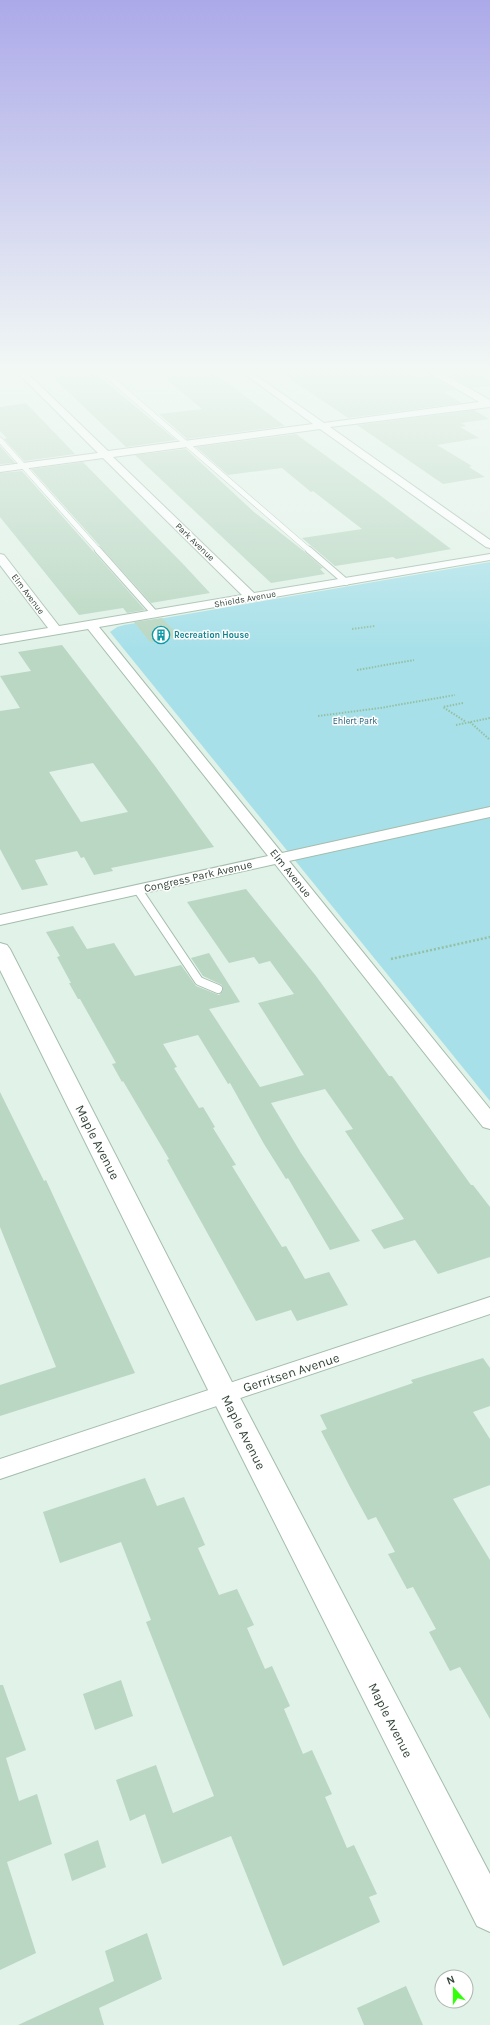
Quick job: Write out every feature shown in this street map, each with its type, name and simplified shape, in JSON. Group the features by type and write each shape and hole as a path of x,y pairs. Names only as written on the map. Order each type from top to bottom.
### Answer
{"street":[{"path":"0,469 42,464"},
{"name":"Park Avenue","path":"114,464 252,598"},
{"path":"376,464 490,545"},
{"name":"Elm Avenue","path":"0,557 56,631"},
{"name":"Shields Avenue","path":"0,640 490,557"},
{"name":"Elm Avenue","path":"91,625 490,1122"},
{"name":"Congress Park Avenue","path":"0,920 490,812"},
{"name":"Maple Avenue","path":"0,949 224,1394 490,1913"},
{"name":"Gerritsen Avenue","path":"0,1469 490,1306"}],"lane":[{"path":"21,464 156,614"},
{"path":"209,464 346,582"},
{"path":"138,890 199,981 218,989"}],"path":[{"path":"352,629 375,626"},
{"path":"357,670 414,660"},
{"path":"318,716 380,708 455,695"},
{"path":"463,703 443,707 466,722"},
{"path":"456,725 490,718"},
{"path":"470,721 490,740"},
{"path":"391,959 490,937"}],"green space":[{"name":"Ehlert Park","path":"490,562 490,1101 110,632 117,627 124,625"}],"building":[{"path":"72,464 84,464 210,593 151,603 31,469"},
{"path":"144,464 202,464 254,512 323,568 320,569 325,574 271,583"},
{"path":"215,464 336,464 451,549 396,559 393,557 335,566 302,538 362,529 313,491 311,492 282,468 228,475"},
{"path":"413,464 468,464 472,466 469,467 485,477 443,484"},
{"path":"22,471 145,610 127,613 123,608 79,615 0,517 0,473"},
{"path":"162,618 180,637 150,642 134,622"},
{"path":"62,645 155,766 214,847 111,868 113,871 94,875 84,857 81,858 77,851 35,860 48,885 22,890 0,849 0,711 20,708 0,676 31,671 18,652","holes":["93,763 128,812 81,822 49,772"]},
{"path":"246,889 316,976 389,1076 392,1076 471,1185 473,1185 490,1207 490,1257 438,1274 415,1240 384,1249 371,1230 404,1219 345,1131 353,1129 325,1089 271,1103 301,1153 360,1241 330,1250 288,1178 286,1179 264,1144 230,1083 228,1084 198,1035 163,1044 177,1067 174,1068 199,1108 203,1107 215,1127 213,1128 236,1165 232,1166 282,1247 286,1246 305,1279 329,1272 348,1305 297,1321 291,1310 256,1321 167,1160 169,1159 112,1064 116,1063 80,999 78,999 69,983 71,983 57,957 60,956 46,932 73,926 87,949 114,943 135,976 181,965 196,986 219,995 223,991 222,985 203,976 191,958 209,953 240,1002 209,1009 260,1087 304,1075 258,1003 294,994 270,961 259,964 254,957 229,963 187,902"},
{"path":"0,1092 44,1181 46,1180 135,1373 0,1416 0,1385 56,1367 0,1227"},
{"path":"483,1358 490,1368 490,1406 473,1412 490,1439 490,1485 453,1499 490,1560 490,1719 460,1667 450,1671 429,1632 436,1629 413,1587 407,1589 388,1554 395,1552 376,1517 368,1520 350,1487 321,1431 327,1429 320,1415 413,1383 411,1380"},
{"path":"145,1478 157,1506 184,1497 205,1545 198,1548 219,1595 237,1589 254,1625 247,1628 265,1669 272,1666 290,1706 284,1709 303,1754 312,1750 332,1794 325,1797 347,1848 354,1845 377,1894 369,1897 380,1922 283,1966 231,1836 162,1864 145,1814 130,1821 116,1780 156,1765 173,1813 214,1796 146,1622 151,1620 121,1542 60,1563 43,1512"},
{"path":"121,1680 133,1716 95,1730 83,1694"},
{"path":"0,1685 3,1685 26,1750 6,1758 19,1801 37,1794 52,1844 7,1862 36,1953 0,1970"},
{"path":"98,1840 106,1867 72,1881 64,1854"},
{"path":"147,1933 162,1979 99,2008 104,2025 18,2025 114,1981 105,1951"},
{"path":"406,1986 423,2025 364,2025 357,2008"}],"place":[{"name":"Recreation House","path":"161,635"}]}
